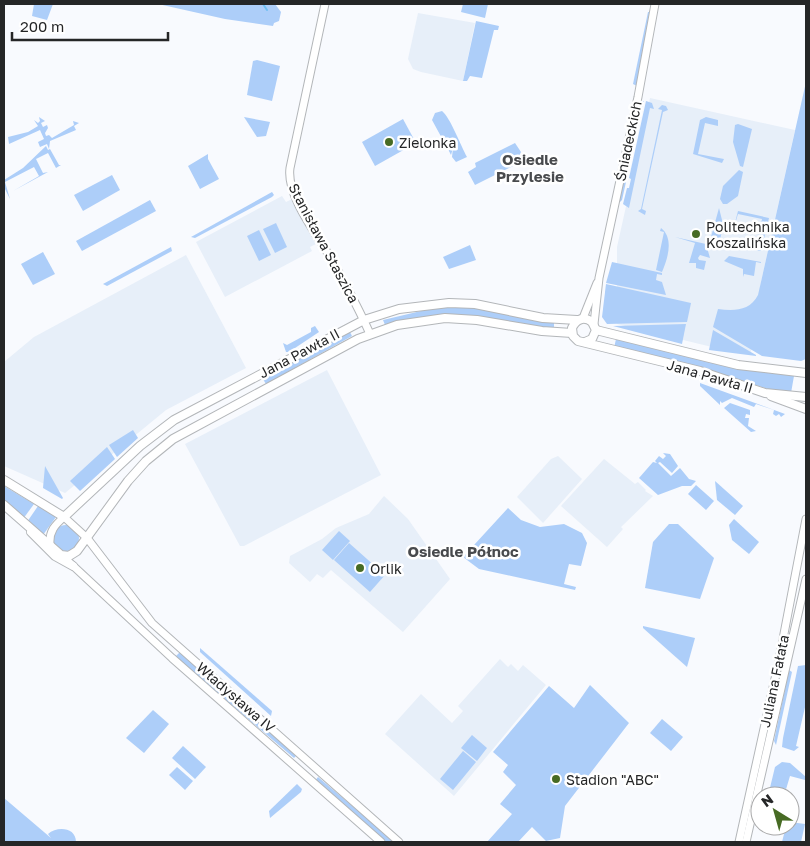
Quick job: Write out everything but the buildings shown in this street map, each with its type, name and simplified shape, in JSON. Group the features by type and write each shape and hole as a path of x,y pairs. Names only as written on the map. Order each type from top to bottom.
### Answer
{"main road":[{"name":"Jana Pawła II","path":"64,517 140,446 174,420 364,320 399,309 449,303 475,304 543,318 580,319"},
{"name":"Jana Pawła II","path":"64,556 69,556 77,551 137,471 173,438 370,334 411,322 445,318 477,320 542,331 572,333"},
{"path":"580,319 595,327 594,337 586,342 576,339 572,333 574,323 580,319"},
{"name":"Jana Pawła II","path":"595,327 738,365 806,373"},
{"name":"Jana Pawła II","path":"586,342 700,371 765,393 806,397"},
{"path":"765,393 806,409"},
{"path":"4,480 64,517"},
{"path":"4,505 64,556"},
{"path":"23,522 52,554 73,566"}],"street":[{"name":"Stanisława Staszica","path":"325,4 290,168 290,180 312,227 370,334"},
{"name":"Śniadeckich","path":"595,327 599,278 638,97 655,4"},
{"name":"Śniadeckich","path":"580,319 599,278"},
{"name":"Władysława IV","path":"64,517 87,538 152,623 399,842"},
{"path":"50,544 52,531 64,517"},
{"name":"Juliana Fałata","path":"739,842 778,665 806,519"},
{"name":"Władysława IV","path":"64,556 258,736 381,842"},
{"name":"Juliana Fałata","path":"746,842 806,578"}],"shaded area":[{"path":"34,4 53,4 47,20 32,16"},
{"path":"158,4 275,4 281,12 279,21 274,23 273,26 225,19"},
{"path":"463,4 488,4 485,18 461,12"},
{"path":"648,12 650,12 637,86 633,84"},
{"path":"418,13 475,23 463,81 413,69 408,59"},
{"path":"476,21 499,26 498,30 494,30 482,78 470,76 467,81 463,81"},
{"path":"257,60 280,66 272,101 247,95 253,61"},
{"path":"806,82 806,359 801,361 762,356 713,327 718,309 741,309 751,304 758,295"},
{"name":"Politechnika Koszalińska","path":"650,98 795,130 761,282 751,352 712,347 617,324 617,247"},
{"path":"644,101 620,202 618,201 640,103"},
{"path":"646,101 652,103 654,109 650,108 629,208 623,204 627,188 629,188 631,179 629,178"},
{"path":"662,105 666,106 668,110 663,112 642,209 646,211 645,215 638,211 641,209 662,110 658,109"},
{"path":"442,111 452,125 467,157 456,162 452,157 453,148 451,155 446,145 454,138 444,142 432,120 435,113"},
{"path":"39,117 45,121 41,123 43,127 47,125 46,136 49,135 52,138 74,125 73,121 79,123 74,126 76,130 50,141 49,149 47,144 40,147 38,142 44,139 40,130 9,144 8,137 28,132 38,126 34,120 38,123 40,121"},
{"path":"244,117 270,122 266,136 257,137"},
{"path":"706,117 718,120 718,126 705,123 698,154 724,159 722,163 693,154 700,120"},
{"name":"Zielonka","path":"403,119 416,143 375,166 362,142"},
{"path":"738,124 752,129 743,167 740,166 733,142 735,125"},
{"path":"515,143 521,152 515,165 475,185 468,172 476,167 475,163"},
{"path":"46,146 48,150 50,149 59,165 61,165 56,168 48,153 36,159 43,173 48,172 13,191 39,176 34,167 5,182 10,199 4,187 4,180 23,168"},
{"path":"208,154 208,159 219,179 200,189 188,166"},
{"path":"739,170 743,172 738,196 727,204 723,204 720,199 723,186"},
{"path":"112,175 120,190 83,211 74,195"},
{"path":"272,192 274,195 272,197 195,238 191,237"},
{"path":"282,196 286,202 292,199 316,244 310,247 312,251 225,297 196,242"},
{"path":"150,200 156,211 82,251 76,241"},
{"path":"719,208 723,224 720,241 717,242 713,241 711,237"},
{"path":"738,211 769,218 761,251 750,249 755,249 762,219 738,214 732,234"},
{"path":"276,223 287,247 275,253 263,229"},
{"path":"661,228 665,232 669,243 668,255 662,272 656,270 664,232 660,231"},
{"path":"259,230 271,255 259,261 247,236"},
{"path":"675,237 706,244 710,258 700,255 698,258 699,260 706,261 704,270 696,268 696,263 689,263 695,243"},
{"path":"470,245 476,260 449,269 443,257"},
{"path":"171,247 172,251 107,286 103,284"},
{"path":"43,252 55,274 33,285 21,264"},
{"path":"186,255 246,368 166,410 65,493 4,466 4,362 34,337"},
{"path":"729,256 761,263 756,262 754,276 744,274 743,277 743,269 724,261"},
{"path":"612,262 662,273 662,275 657,274 656,280 662,282 666,295 606,283"},
{"path":"606,284 691,303 687,322 607,324 602,317"},
{"path":"442,306 491,309 554,322 554,329 441,315 385,325 383,320"},
{"path":"686,324 682,344 613,326"},
{"path":"315,326 319,332 289,352 286,352 283,343 287,345 311,332 311,328"},
{"path":"349,330 352,336 266,384 261,376"},
{"path":"713,330 756,355 756,356 709,350"},
{"path":"616,339 743,369 794,376 791,393 771,390 719,373 614,348"},
{"path":"327,370 381,475 244,546 240,546 185,444"},
{"path":"700,383 785,414 781,417 779,414 776,416 773,414 774,410 756,404 754,407 732,398 722,403 720,401 720,405 700,386"},
{"path":"730,403 750,410 750,415 746,414 745,418 749,418 748,426 756,431 751,432 724,408"},
{"path":"133,430 138,438 117,457 109,445"},
{"path":"107,447 115,459 80,491 70,481"},
{"path":"663,453 670,454 678,466 672,473 660,462 658,463 671,476 680,468 689,479 696,481 691,486 682,486 658,495 639,478 653,462 657,463 655,461 659,456 663,459 666,456"},
{"path":"558,456 582,479 543,523 517,497 551,459"},
{"path":"604,459 635,484 638,482 645,491 653,496 621,527 623,529 607,547 561,506"},
{"path":"45,466 63,498 62,499 43,488"},
{"path":"715,481 743,506 735,515 717,500"},
{"path":"696,485 714,501 706,510 688,494"},
{"path":"4,486 34,504 23,519 4,501"},
{"path":"384,496 408,519 450,579 403,632 331,570 323,578 317,574 310,582 289,563 290,556 322,539 336,528 369,514"},
{"path":"38,506 56,517 43,535 27,522"},
{"path":"508,508 521,520 540,527 564,524 582,533 587,543 581,566 569,564 564,584 576,587 575,590 479,569 463,557"},
{"path":"734,519 759,542 749,554 732,540 729,525"},
{"path":"669,524 678,524 714,558 700,599 645,588 653,542"},
{"path":"66,525 75,529 79,538 75,547 66,551 57,547 53,538 57,529"},
{"path":"339,531 350,541 333,560 322,550"},
{"name":"Orlik","path":"349,543 385,575 370,592 334,560"},
{"path":"643,626 695,638 687,667 643,628"},
{"path":"200,648 272,711 271,716 200,652"},
{"path":"180,652 297,755 294,758 175,657"},
{"path":"500,659 508,667 511,664 518,671 523,665 546,685 454,796 385,734 421,694 452,723 463,711 458,706"},
{"path":"806,665 806,703 796,746 799,747 794,751 782,747 783,738 798,666"},
{"path":"789,670 792,672 776,745 774,741"},
{"path":"590,685 629,723 565,806 560,838 546,841 532,827 518,842 487,842 512,814 500,804 516,785 503,772 508,765 493,752 549,686 574,708"},
{"path":"153,710 169,724 144,753 126,738"},
{"path":"662,719 683,737 671,751 650,733"},
{"path":"472,735 487,748 477,761 461,748"},
{"path":"183,746 206,767 195,779 172,758"},
{"path":"463,751 476,762 453,790 440,779"},
{"path":"782,762 790,763 806,777 805,780 790,776 787,786 770,786 775,767"},
{"path":"177,767 193,781 185,790 169,775"},
{"path":"318,777 395,842 384,842 315,781"},
{"path":"297,784 302,789 301,792 270,818 269,811"},
{"path":"4,798 51,838 48,834 52,831 65,829 73,833 76,842 4,842"},
{"path":"800,823 805,824 801,842 782,842 784,836 800,836"}],"waterway":[{"path":"263,4 267,10"}],"place":[{"name":"Zielonka","path":"389,142"},
{"name":"Politechnika Koszalińska","path":"696,234"},
{"name":"Orlik","path":"360,568"},
{"name":"Stadion \"ABC\"","path":"556,779"}],"district":[{"name":"Osiedle Przylesie","path":"530,168"},
{"name":"Osiedle Północ","path":"463,551"}]}
